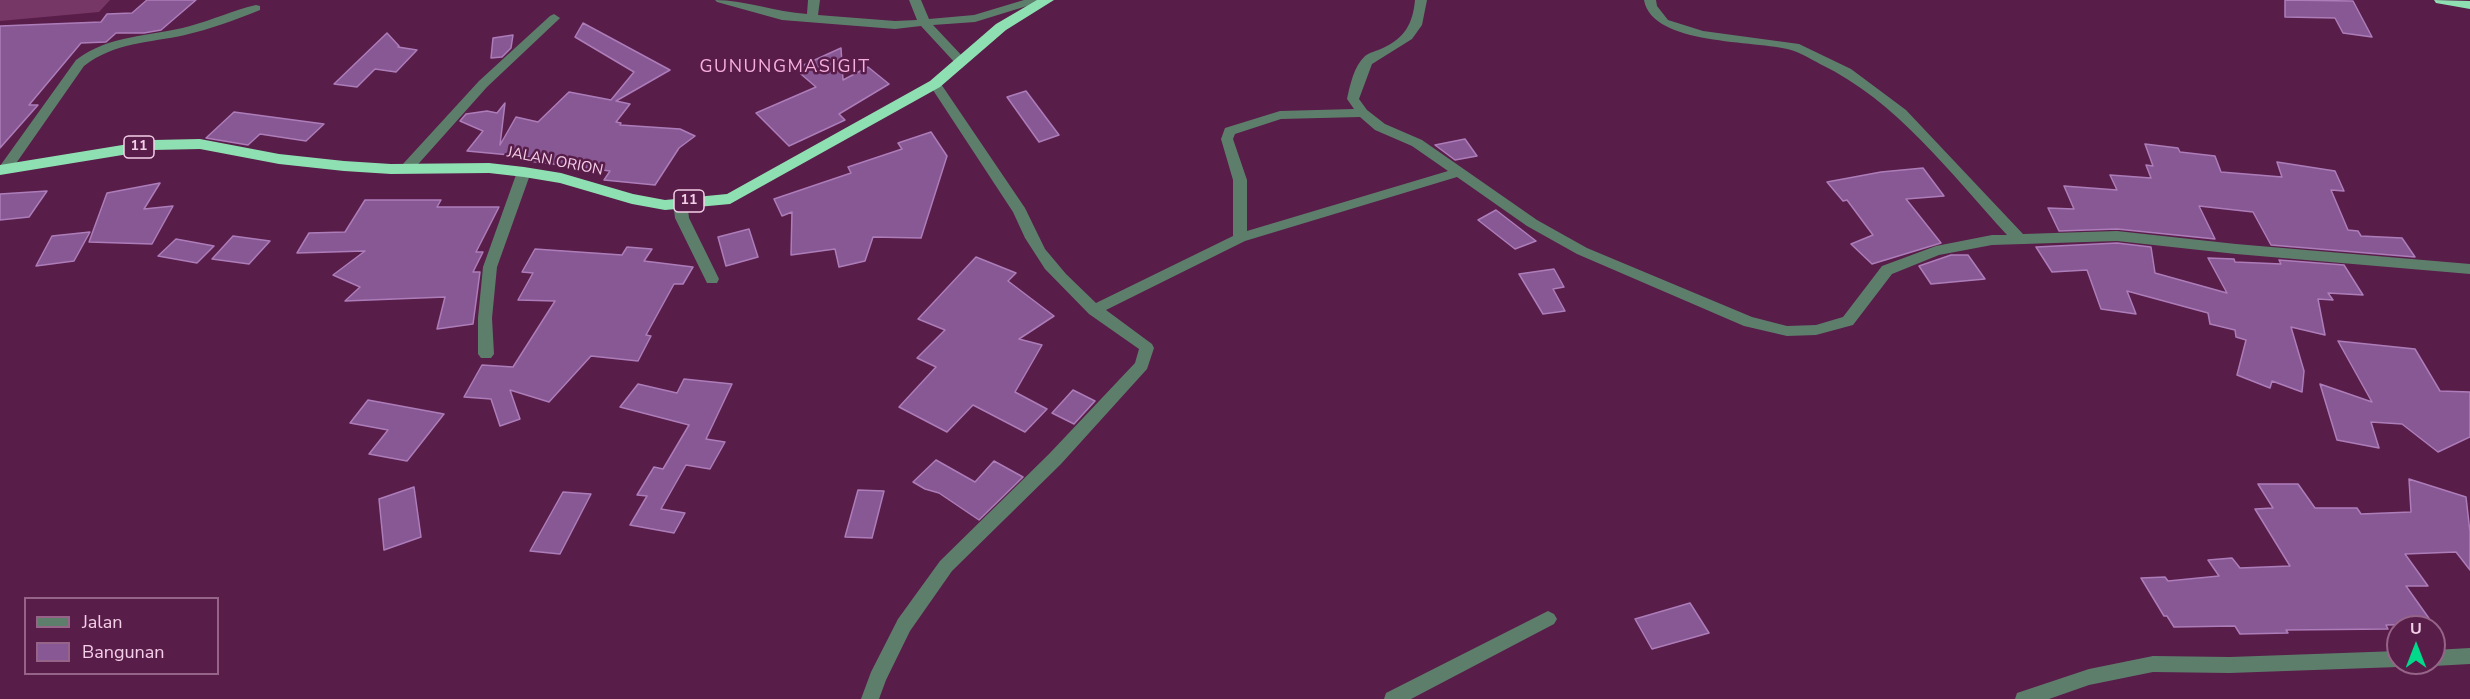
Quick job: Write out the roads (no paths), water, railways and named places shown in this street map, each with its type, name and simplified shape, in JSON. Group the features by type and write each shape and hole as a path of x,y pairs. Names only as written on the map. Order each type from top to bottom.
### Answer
{"highway":[{"name":"JALAN ORION","path":"2,169 153,145 200,144 279,159 344,166 489,168 524,172 561,178 632,199 665,205 730,199 935,84 1001,27 1047,0"},
{"path":"2442,0 2470,5"}],"street":[{"path":"721,0 782,16 895,26 975,18 1036,0"},
{"path":"812,19 814,0"},
{"path":"915,0 925,24 961,62"},
{"path":"1421,0 1420,21 1413,33 1392,48 1370,58 1358,79 1353,99 1362,113 1380,127 1417,144 1532,223 1582,251 1749,322 1787,331 1816,330 1848,321 1887,270 1936,252 1992,240 2117,236 2236,249 2470,268"},
{"path":"1650,0 1651,6 1664,22 1701,34 1795,47 1847,72 1902,113 2019,239"},
{"path":"2,169 88,55 116,42 193,29 256,8"},
{"path":"407,168 483,84 554,18"},
{"path":"870,699 877,678 904,625 946,566 1054,459 1142,365 1147,348 1135,335 1094,310 1058,273 1037,247 1025,230 1020,212 935,84"},
{"path":"1240,238 1240,180 1227,139 1230,131 1280,115 1362,113"},
{"path":"486,354 485,318 490,267 524,172"},
{"path":"1094,310 1240,238 1457,173"},
{"path":"680,202 682,218 712,279"},
{"path":"1393,699 1548,619"},
{"path":"2446,657 2470,656"},
{"path":"2024,699 2089,677 2153,664 2230,665 2386,659"}],"district":[{"name":"GUNUNGMASIGIT","path":"785,68"}]}
